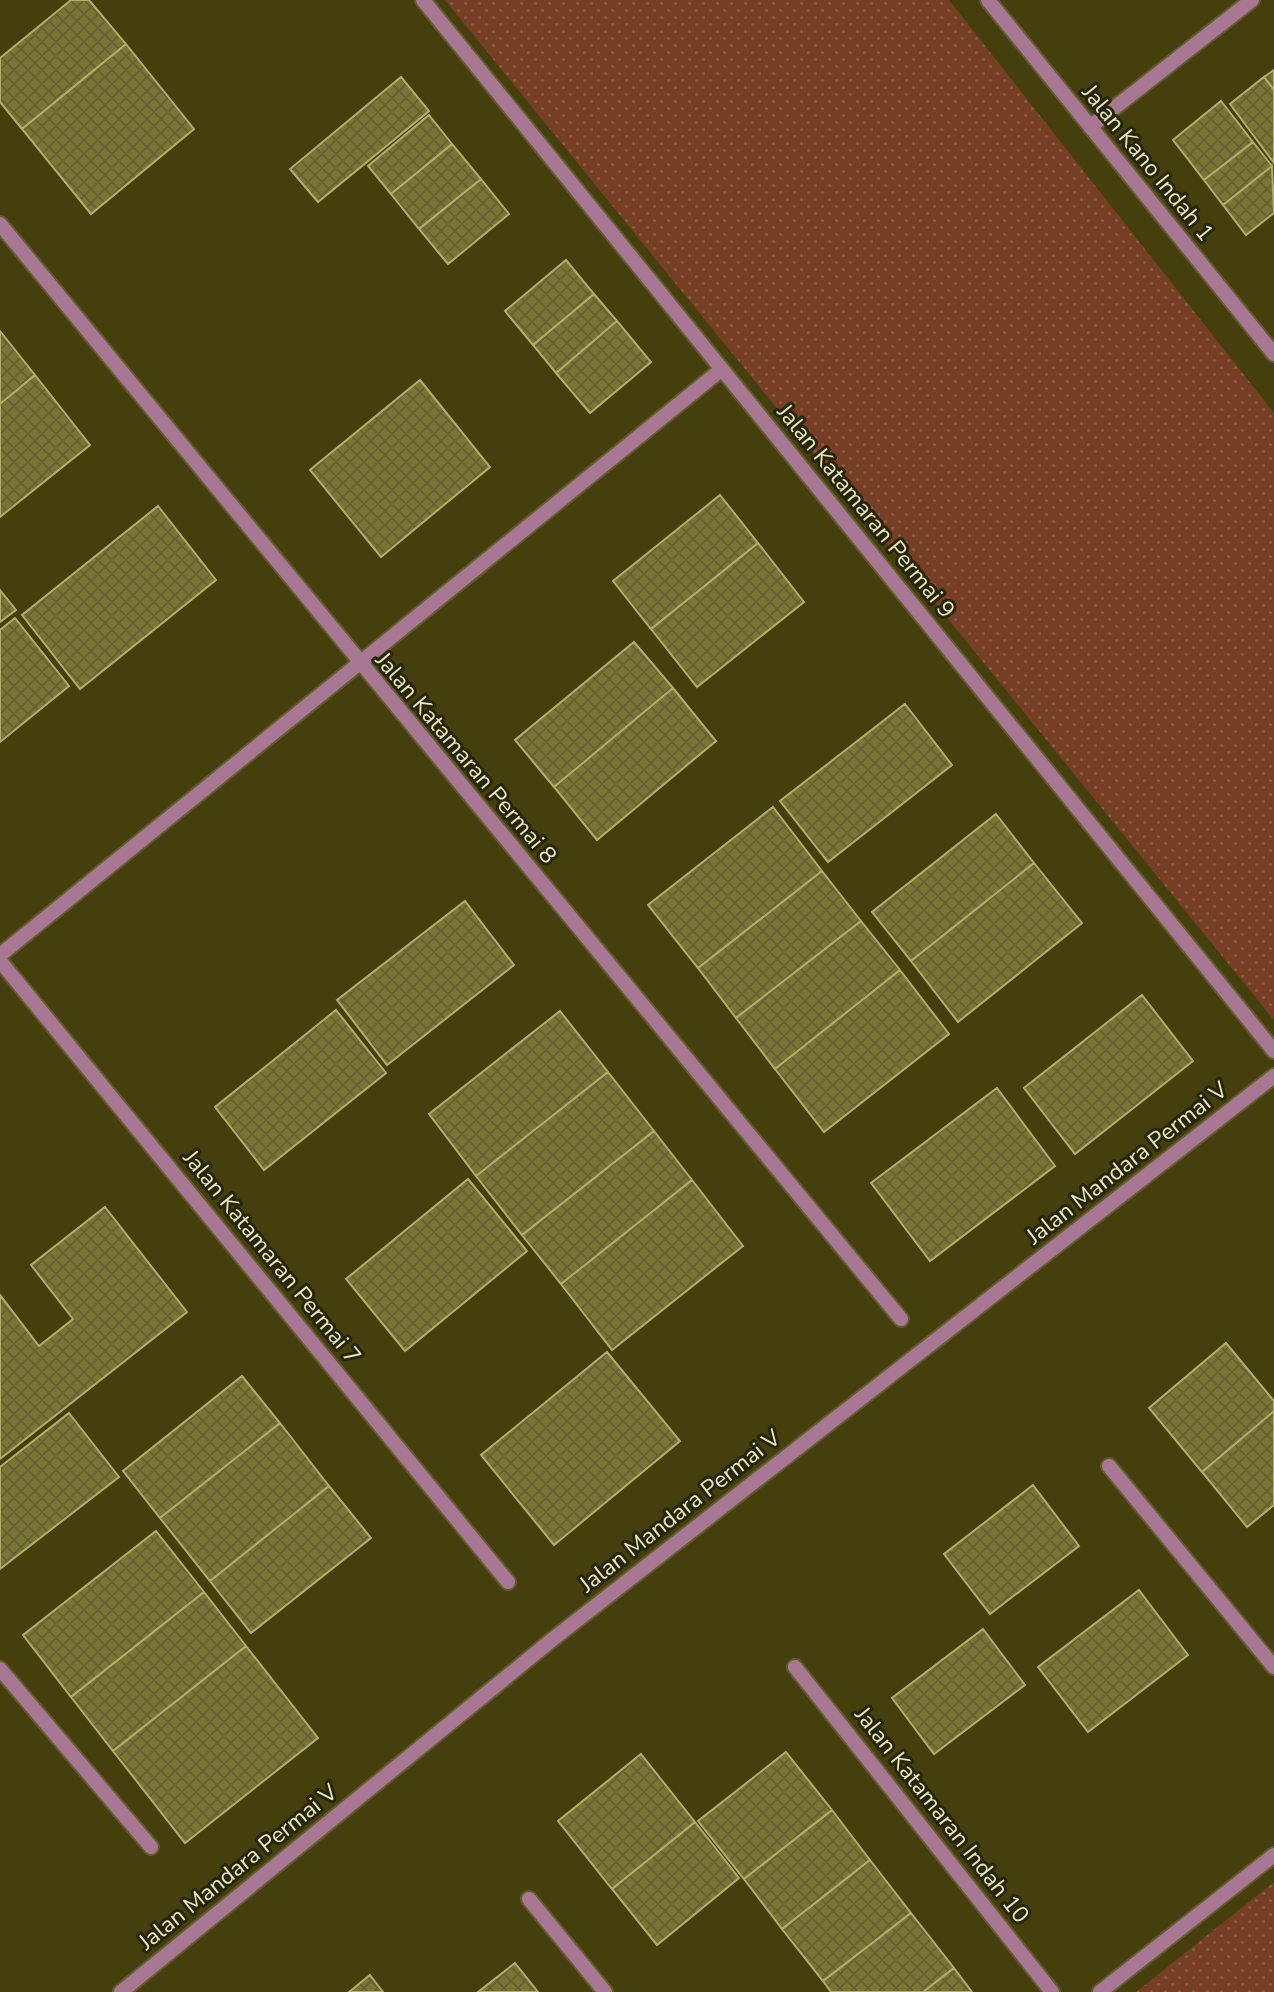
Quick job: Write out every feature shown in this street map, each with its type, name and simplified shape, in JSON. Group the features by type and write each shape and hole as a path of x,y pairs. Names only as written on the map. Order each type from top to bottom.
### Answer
{"street":[{"name":"Jalan Katamaran Permai 9","path":"423,0 1274,1051"},
{"name":"Jalan Kano Indah 1","path":"988,0 1274,354"},
{"path":"1090,127 1252,0"},
{"name":"Jalan Katamaran Permai 8","path":"0,224 360,665 901,1319"},
{"path":"0,955 722,369"},
{"name":"Jalan Katamaran Permai 7","path":"0,961 508,1582"},
{"name":"Jalan Mandara Permai V","path":"121,1992 553,1639 1274,1076"},
{"path":"1109,1466 1274,1667"},
{"name":"Jalan Katamaran Indah 10","path":"795,1667 1052,1992"},
{"path":"0,1669 151,1847"},
{"path":"1100,1992 1274,1855"},
{"path":"529,1899 606,1992"}],"shaded area":[{"path":"445,0 949,0 1274,413 1274,1020"},
{"path":"1274,1882 1274,1992 1136,1992"}],"building":[{"path":"71,0 89,0 126,44 22,129 0,102 0,58"},
{"path":"126,44 194,129 91,214 22,129"},
{"path":"1274,70 1274,90 1264,77"},
{"path":"401,77 429,111 318,202 290,169"},
{"path":"1264,77 1274,90 1274,163 1230,104"},
{"path":"1221,101 1253,142 1204,180 1173,140"},
{"path":"429,115 452,144 391,194 368,166"},
{"path":"1253,142 1272,166 1223,205 1204,180"},
{"path":"452,144 481,179 419,229 391,194"},
{"path":"1272,166 1274,213 1246,235 1223,205"},
{"path":"481,179 509,214 448,264 419,229"},
{"path":"566,260 594,294 533,345 505,311"},
{"path":"594,294 617,321 556,373 533,345"},
{"path":"617,321 651,362 590,413 556,373"},
{"path":"0,331 35,375 0,404"},
{"path":"35,375 90,445 0,517 0,404"},
{"path":"420,380 490,467 381,557 310,470"},
{"path":"720,495 758,543 651,629 613,581"},
{"path":"158,506 216,580 80,689 22,615"},
{"path":"758,543 804,602 697,687 651,629"},
{"path":"0,590 16,610 0,622"},
{"path":"15,618 69,686 0,742 0,630"},
{"path":"634,642 673,688 554,787 515,740"},
{"path":"673,688 716,741 597,840 554,787"},
{"path":"905,704 952,765 828,862 780,801"},
{"path":"773,807 822,871 698,968 648,905"},
{"path":"996,814 1034,863 911,961 872,912"},
{"path":"1034,863 1082,923 958,1022 911,961"},
{"path":"822,871 861,921 736,1018 698,968"},
{"path":"465,901 514,965 387,1065 337,1000"},
{"path":"861,921 900,970 775,1069 736,1018"},
{"path":"900,970 949,1034 824,1132 775,1069"},
{"path":"1142,995 1193,1061 1075,1154 1024,1088"},
{"path":"336,1010 386,1073 264,1170 215,1107"},
{"path":"560,1011 608,1072 476,1176 429,1114"},
{"path":"608,1072 654,1131 522,1235 476,1176"},
{"path":"997,1088 1055,1166 930,1261 871,1183"},
{"path":"654,1131 692,1180 561,1284 522,1235"},
{"path":"468,1179 527,1251 405,1351 346,1279"},
{"path":"692,1180 743,1246 612,1350 561,1284"},
{"path":"105,1207 187,1312 0,1459 0,1295 39,1346 73,1319 31,1265"},
{"path":"1226,1343 1274,1401 1274,1411 1202,1472 1149,1408"},
{"path":"607,1352 680,1441 554,1545 481,1455"},
{"path":"242,1376 280,1423 160,1518 123,1471"},
{"path":"1274,1411 1274,1505 1247,1527 1202,1472"},
{"path":"69,1413 119,1477 0,1569 0,1467"},
{"path":"280,1423 329,1486 210,1581 160,1518"},
{"path":"1033,1485 1079,1546 990,1614 944,1554"},
{"path":"329,1486 371,1538 251,1633 210,1581"},
{"path":"156,1531 204,1592 71,1697 23,1635"},
{"path":"1139,1590 1188,1655 1088,1732 1038,1667"},
{"path":"204,1592 246,1646 113,1751 71,1697"},
{"path":"983,1629 1025,1685 934,1754 892,1698"},
{"path":"246,1646 318,1738 185,1843 113,1751"},
{"path":"786,1752 832,1810 744,1879 698,1821"},
{"path":"641,1754 695,1822 612,1889 558,1821"},
{"path":"832,1810 870,1860 782,1929 744,1879"},
{"path":"695,1822 739,1878 657,1945 612,1889"},
{"path":"870,1860 911,1913 823,1981 782,1929"},
{"path":"911,1913 954,1968 923,1992 831,1992 823,1981"},
{"path":"515,1963 538,1992 478,1992"},
{"path":"954,1968 972,1992 923,1992"},
{"path":"370,1975 383,1992 349,1992"}]}
